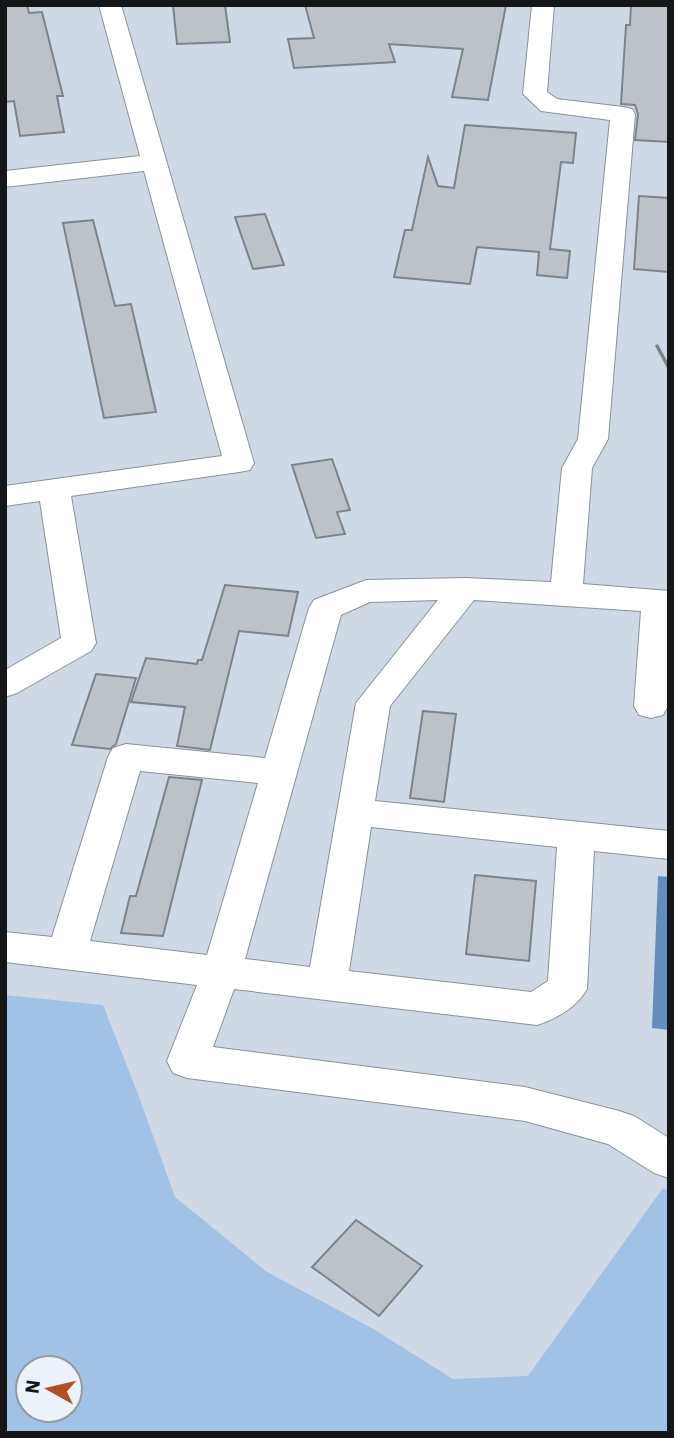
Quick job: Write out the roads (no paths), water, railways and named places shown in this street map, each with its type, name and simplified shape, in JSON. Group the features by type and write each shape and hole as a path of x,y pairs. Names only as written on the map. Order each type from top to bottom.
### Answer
{"lane":[{"path":"5,496 239,463 110,5"},
{"path":"543,5 535,94 550,106 623,114 593,439 577,468 566,593"},
{"path":"5,179 155,162"},
{"path":"5,685 79,643 54,489"},
{"path":"327,984 373,704 465,589"},
{"path":"651,706 664,602 566,593 465,589 366,591 326,608 221,973 187,1061 525,1104 619,1129 669,1160"},
{"path":"66,955 126,757 279,772"},
{"path":"355,812 669,845"},
{"path":"5,947 537,1009 567,989 576,835"}],"railway":[{"path":"657,346 669,368"}]}
